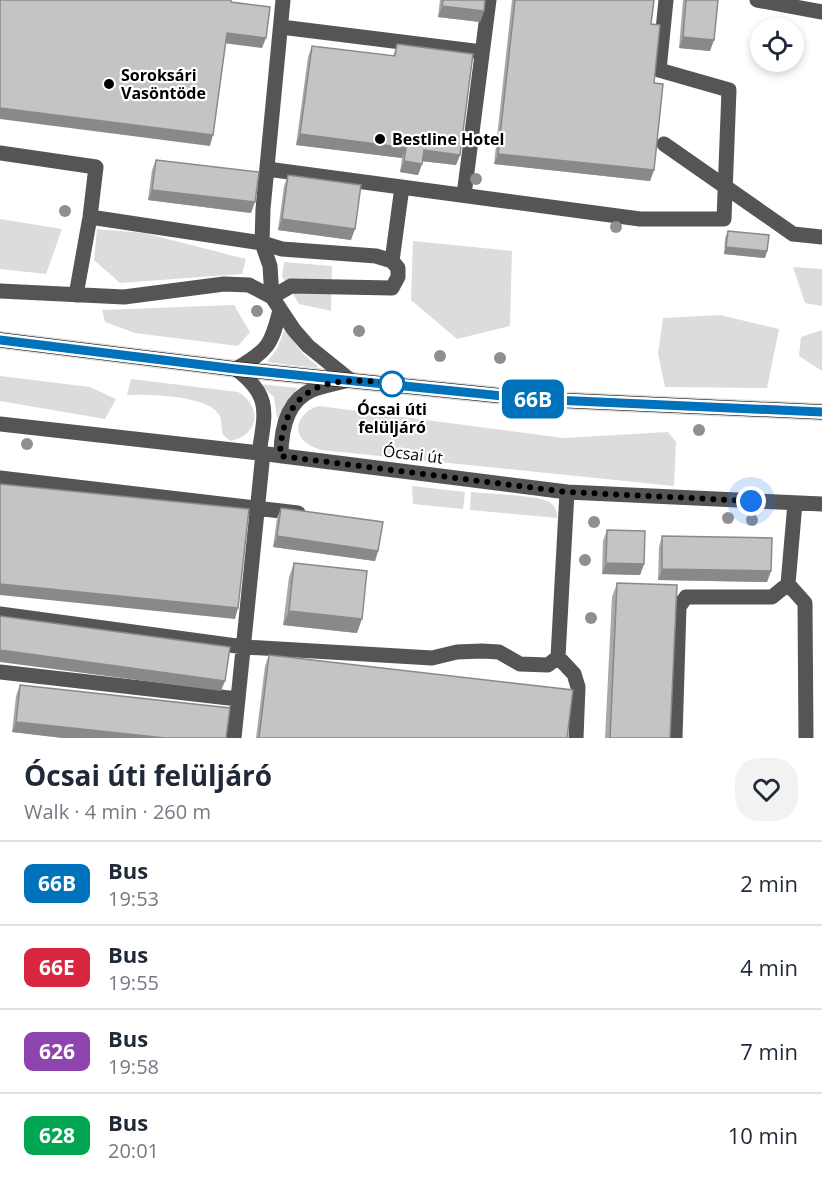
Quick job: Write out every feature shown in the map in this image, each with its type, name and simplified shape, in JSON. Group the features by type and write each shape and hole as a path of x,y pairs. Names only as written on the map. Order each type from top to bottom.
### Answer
{"main road":[{"path":"0,340 236,369 532,399 822,412"}],"lane":[{"path":"234,738 266,408 250,380 236,369 260,355 274,336 276,303 270,266 262,243 283,0"},
{"path":"464,195 489,0"},
{"path":"267,169 640,219 724,219 729,90 659,70 666,0"},
{"path":"757,0 822,12"},
{"path":"281,27 482,52"},
{"path":"664,144 793,234 822,237"},
{"path":"0,153 96,166 90,217 76,295"},
{"path":"392,261 402,187"},
{"path":"90,217 262,243 282,249 376,256 392,261 398,268 398,277 392,288 291,286 276,303"},
{"path":"0,291 124,297 224,284 249,285 276,303 308,346 349,379"},
{"path":"280,456 281,436 294,404 310,391 349,379"},
{"name":"Ócsai út","path":"0,423 567,492 822,504"},
{"path":"0,478 304,514"},
{"path":"567,492 558,657 574,674 578,687 576,738"},
{"path":"675,738 679,607 686,597 772,597 788,584 795,503"},
{"path":"788,584 805,603 806,738"},
{"path":"0,614 244,647 432,658 458,652 499,652 520,664 548,665 558,657"},
{"path":"0,672 238,699"}],"shaded area":[{"path":"0,219 62,229 46,274 0,269"},
{"path":"97,229 144,233 246,259 242,274 120,283 94,260"},
{"path":"413,241 512,251 510,326 457,339 411,300"},
{"path":"284,262 332,266 331,311 299,304 282,276"},
{"path":"793,267 822,269 822,306 805,303"},
{"path":"234,305 250,332 238,346 135,333 105,322 102,310"},
{"path":"720,315 779,329 767,388 665,387 658,354 663,318"},
{"path":"286,326 298,348 317,365 317,368 267,362 277,349"},
{"path":"822,330 822,371 799,356 801,337"},
{"path":"0,376 90,387 116,399 105,419 0,401"},
{"path":"131,379 238,392 246,398 254,412 252,427 240,438 230,441 223,435 220,417 215,410 205,404 178,397 127,395"},
{"path":"259,384 298,388 284,405 280,417 277,418 274,397"},
{"path":"319,406 564,438 668,432 676,442 674,486 321,450 305,442 298,430 304,415"},
{"path":"412,486 465,492 463,509 413,504"},
{"path":"471,492 543,500 555,507 557,518 470,510"}],"building":[{"name":"Soroksári Vasöntöde","path":"0,0 231,0 231,2 270,7 266,38 227,33 213,135 0,108"},
{"path":"443,0 485,0 484,11 442,6"},
{"path":"515,0 654,0 651,24 660,25 654,83 663,84 654,170 498,154"},
{"path":"686,0 718,0 714,40 683,37"},
{"path":"397,44 473,54 460,155 424,150 422,164 404,161 406,148 300,134 312,46 395,56"},
{"path":"156,160 259,172 255,202 152,190"},
{"path":"288,175 361,185 355,229 282,219"},
{"path":"728,231 769,235 767,251 726,247"},
{"path":"0,484 249,509 238,608 0,584"},
{"path":"281,508 383,522 378,551 277,536"},
{"path":"607,530 645,531 644,564 606,563"},
{"path":"662,536 772,538 771,571 662,569"},
{"path":"294,563 367,571 362,619 289,611"},
{"path":"617,583 677,585 670,738 610,738"},
{"path":"0,616 230,647 225,681 0,650"},
{"path":"269,655 573,690 567,738 259,738"},
{"path":"20,685 230,708 226,738 165,738 16,722"}],"bus line":[{"name":"66B","path":"0,340 236,369 532,399 822,412"}],"place":[{"name":"Soroksári Vasöntöde","path":"109,84"},
{"name":"Bestline Hotel","path":"380,139"},
{"name":"Ócsai úti felüljáró","path":"392,384"}],"route":[{"path":"392,384 349,379 310,391 294,404 287,417 281,436 280,456 567,492 751,501"}]}
